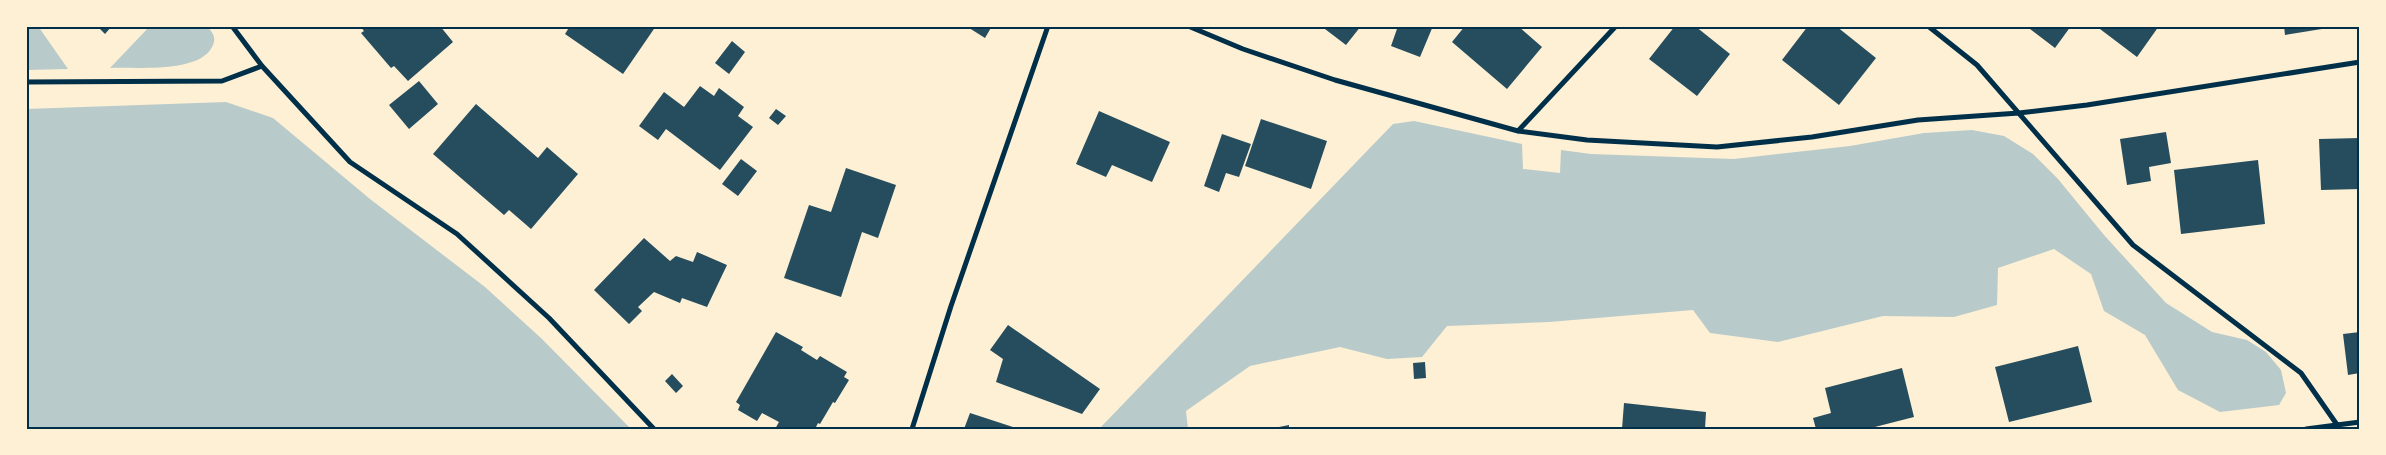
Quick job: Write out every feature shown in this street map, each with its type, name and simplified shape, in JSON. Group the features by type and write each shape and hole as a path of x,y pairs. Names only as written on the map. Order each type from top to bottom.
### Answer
{"street":[{"path":"232,26 262,66 350,162 456,234 549,318 654,429"},
{"path":"912,429 951,306 1048,26"},
{"path":"1188,26 1243,49 1335,80 1518,131 1587,140 1717,146 1812,137 1918,120 2019,113 2087,105 2360,62"},
{"path":"1518,131 1616,26"},
{"path":"1928,26 1977,65 2133,245 2301,372 2339,426"},
{"path":"26,82 222,81 262,66"},
{"path":"2306,429 2360,422"}],"shaded area":[{"path":"26,26 38,26 68,69 26,70"},
{"path":"150,26 207,26 214,36 214,41 212,47 205,55 181,65 151,68 110,68"},
{"path":"226,102 273,118 370,199 485,287 542,339 631,429 26,429 26,109"},
{"path":"1414,121 1522,144 1523,169 1560,173 1561,150 1591,154 1734,159 1850,146 1924,133 1972,130 2004,136 2033,154 2058,179 2104,235 2166,303 2212,332 2247,340 2266,352 2281,370 2286,393 2279,405 2220,412 2178,390 2145,335 2104,311 2091,274 2054,249 1998,268 1997,305 1954,317 1883,316 1778,342 1710,333 1693,310 1549,322 1447,326 1422,357 1387,359 1340,347 1250,366 1186,411 1188,429 1099,429 1393,124"}],"building":[{"path":"97,26 112,26 105,34"},
{"path":"360,26 440,26 453,42 408,81 394,66 391,68 361,33 364,31"},
{"path":"570,26 656,26 623,74 565,34"},
{"path":"966,26 992,26 985,38"},
{"path":"1321,26 1361,26 1346,45"},
{"path":"1398,26 1433,26 1420,57 1391,46"},
{"path":"1465,26 1518,26 1542,47 1507,89 1452,42"},
{"path":"1675,26 1695,26 1730,54 1697,96 1649,59"},
{"path":"1808,26 1836,26 1876,58 1839,105 1782,60"},
{"path":"2026,26 2071,26 2055,48"},
{"path":"2096,26 2159,26 2137,57"},
{"path":"2284,26 2327,26 2328,28 2285,35"},
{"path":"732,41 745,52 729,74 715,63"},
{"path":"419,81 438,104 409,129 389,105"},
{"path":"700,86 714,96 719,88 744,107 738,116 753,127 720,170 666,129 658,140 639,126 664,92 684,107"},
{"path":"476,104 538,158 547,147 578,174 531,229 509,210 504,215 433,154"},
{"path":"776,109 786,116 778,125 769,118"},
{"path":"1099,111 1170,142 1152,182 1112,165 1106,177 1076,164"},
{"path":"1261,119 1327,141 1311,189 1245,166"},
{"path":"2166,132 2171,163 2149,167 2151,181 2127,185 2120,139"},
{"path":"1222,134 1251,144 1239,177 1226,173 1219,192 1204,186"},
{"path":"2360,138 2360,189 2321,190 2319,139"},
{"path":"741,159 757,171 738,196 722,184"},
{"path":"2258,160 2265,224 2181,234 2174,170"},
{"path":"846,168 896,185 878,238 862,232 841,297 784,278 809,205 831,212"},
{"path":"644,238 670,261 676,256 693,262 697,252 727,265 707,307 682,298 680,303 654,292 638,307 642,311 629,324 594,290"},
{"path":"1008,325 1100,389 1082,414 996,382 1003,359 990,350"},
{"path":"776,332 803,347 801,350 817,360 820,356 847,372 844,377 849,380 835,403 833,402 815,429 775,429 779,422 762,413 757,421 738,410 740,405 736,402"},
{"path":"2360,332 2360,373 2348,375 2343,334"},
{"path":"2078,346 2092,402 2009,422 1995,367"},
{"path":"1425,362 1426,378 1414,379 1413,363"},
{"path":"1902,368 1914,417 1867,429 1816,429 1813,418 1831,413 1825,388"},
{"path":"672,374 683,386 676,393 665,381"},
{"path":"1624,403 1706,412 1705,429 1622,429"},
{"path":"970,413 1016,428 1016,429 964,429"},
{"path":"1289,425 1289,429 1274,429 1274,428"}]}
